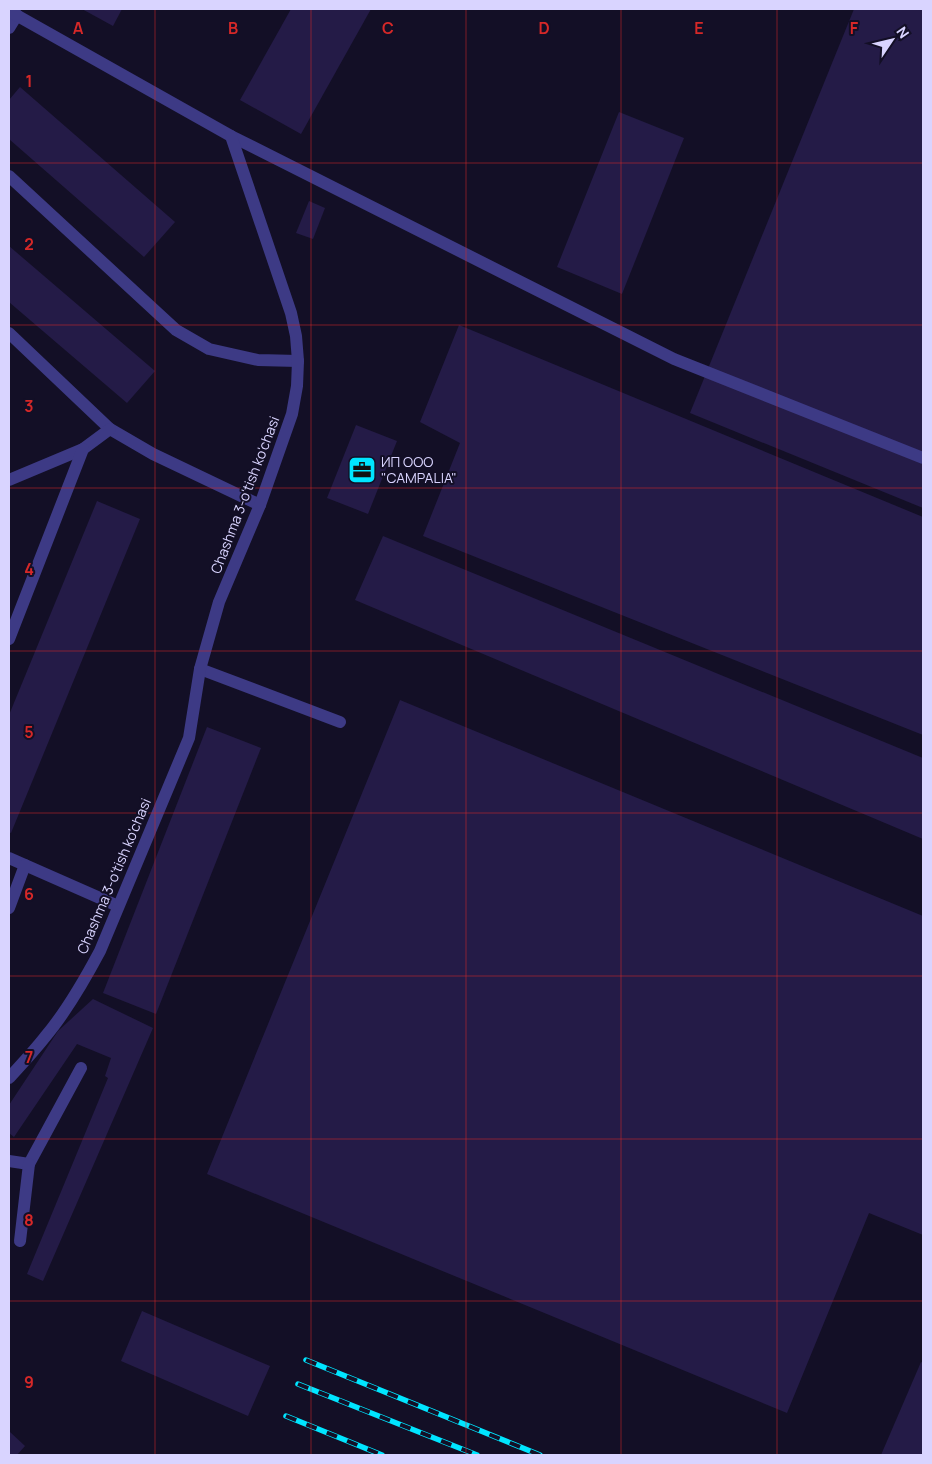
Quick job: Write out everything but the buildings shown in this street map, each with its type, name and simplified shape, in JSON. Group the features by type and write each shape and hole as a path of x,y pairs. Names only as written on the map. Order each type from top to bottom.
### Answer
{"street":[{"path":"9,28 13,13 232,136 674,359 923,458"},
{"name":"Chashma 3-o'tish ko'chasi","path":"9,1078 46,1037 74,997 100,951 189,738 200,669 219,602 260,505 292,414 297,386 298,361 292,313 232,136"},
{"path":"9,176 176,330 209,349 258,360 298,361"},
{"path":"9,333 110,429 153,454 260,505"},
{"path":"9,480 83,448 110,429"},
{"path":"9,639 83,448"},
{"path":"200,669 340,722"},
{"path":"9,858 118,906"},
{"path":"9,908 25,865"},
{"path":"20,1241 29,1164 81,1068"},
{"path":"9,1160 29,1164"}],"railway":[{"path":"306,1360 540,1455"},
{"path":"298,1384 477,1455"},
{"path":"286,1416 382,1455"}],"place":[{"name":"ИП ООО \"CAMPALIA\"","path":"362,470"}]}
